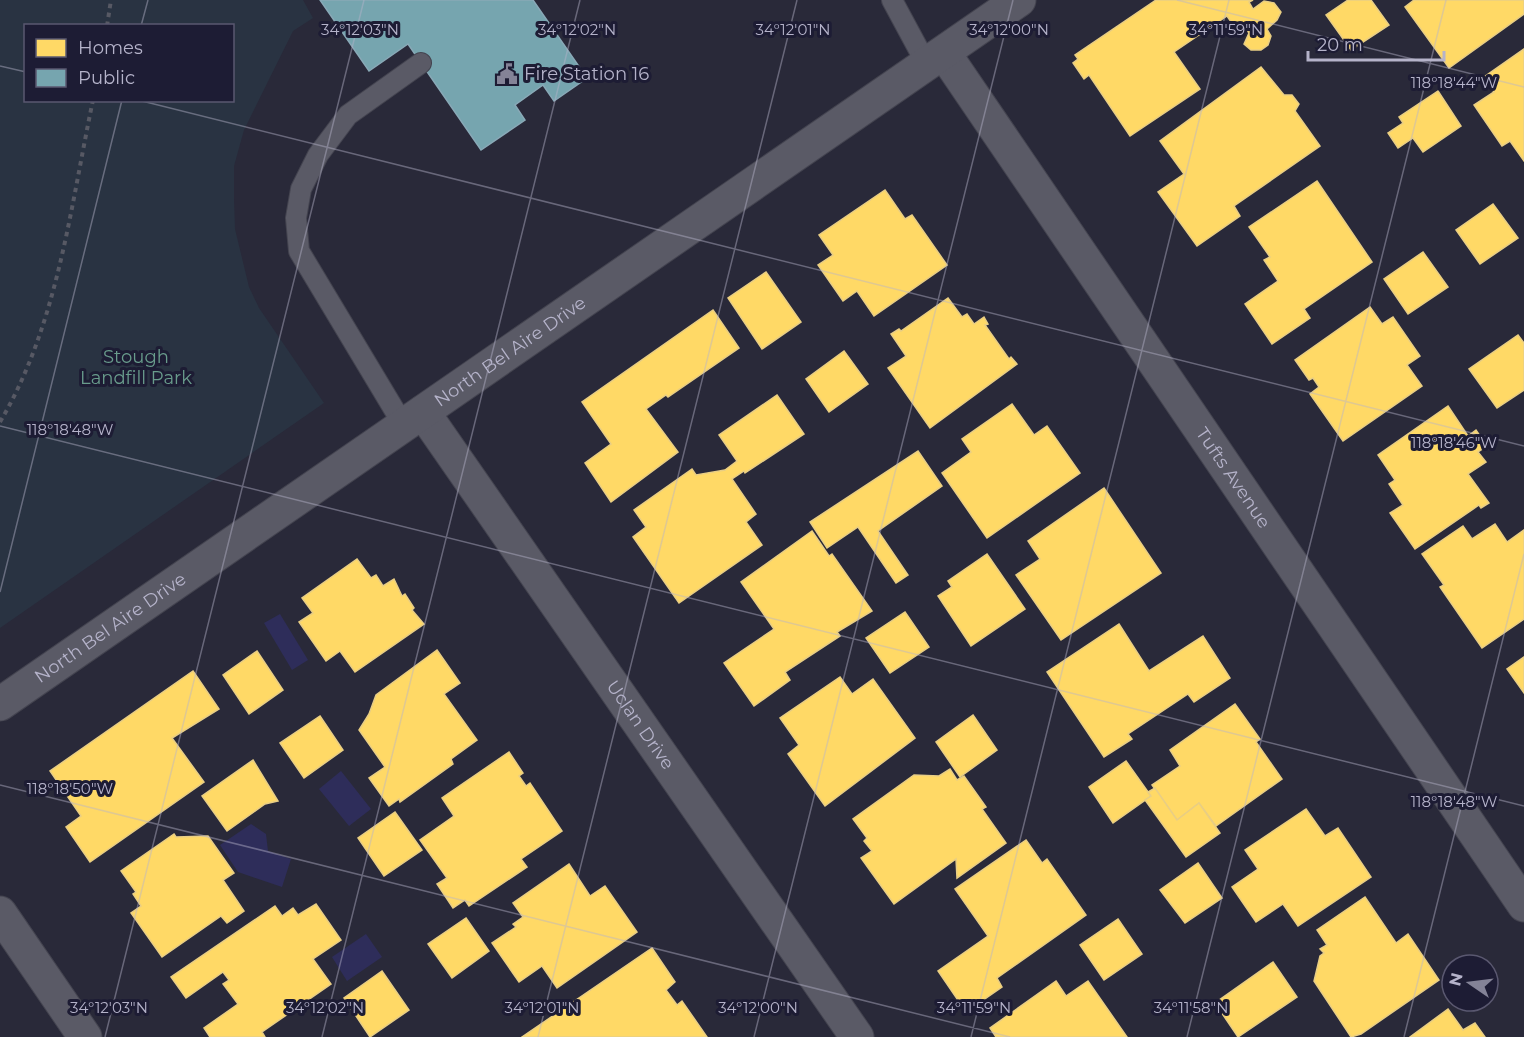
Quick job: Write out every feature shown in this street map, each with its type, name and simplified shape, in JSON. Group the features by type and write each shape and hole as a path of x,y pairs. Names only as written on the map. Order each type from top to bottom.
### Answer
{"street":[{"name":"North Bel Aire Drive","path":"0,704 1019,0"},
{"name":"Tufts Avenue","path":"935,59 1524,905"},
{"name":"Uclan Drive","path":"414,419 857,1037"},
{"path":"0,913 85,1037"}],"lane":[{"path":"892,0 935,59"},
{"path":"414,419 299,251 296,218 301,189 318,155 348,116 421,63"}],"path":[{"path":"107,24 111,0"},
{"path":"0,422 32,356 52,302 93,102"}],"green space":[{"name":"Stough Landfill Park","path":"0,0 303,0 313,18 293,31 244,130 234,166 235,229 249,287 259,308 324,403 0,628"}],"shaded area":[{"path":"280,614 308,660 292,670 264,623"},
{"path":"341,771 371,809 349,826 319,789"},
{"path":"251,824 266,834 268,851 291,859 282,887 238,872 220,845"},
{"path":"366,934 382,957 347,981 332,957"}],"building: Homes":[{"path":"1156,0 1253,0 1249,2 1253,9 1264,1 1274,3 1281,12 1277,20 1267,29 1271,36 1268,45 1261,50 1251,50 1244,44 1249,33 1245,27 1234,26 1227,16 1174,52 1200,89 1130,136 1089,75 1084,79 1073,63 1078,59 1075,55"},
{"path":"1348,0 1371,0 1389,25 1351,50 1326,15"},
{"path":"1414,0 1524,0 1524,14 1449,68 1405,7"},
{"path":"1524,49 1524,161 1510,141 1502,146 1474,105 1494,92 1484,77"},
{"path":"1261,67 1284,95 1292,95 1299,104 1295,111 1320,146 1234,206 1240,216 1197,246 1158,192 1184,174 1160,141"},
{"path":"1438,91 1461,126 1423,152 1413,138 1398,148 1388,133 1403,123 1399,117"},
{"path":"1317,181 1372,262 1304,309 1310,318 1272,344 1245,304 1278,281 1264,260 1270,257 1249,227"},
{"path":"885,190 905,219 912,215 947,265 874,316 857,291 843,301 818,265 833,255 819,235"},
{"path":"1493,204 1518,238 1480,264 1456,230"},
{"path":"1423,252 1448,287 1408,314 1384,279"},
{"path":"766,272 801,322 762,349 728,298"},
{"path":"948,298 962,317 967,314 974,324 984,317 988,324 985,325 1009,359 1011,357 1017,364 930,428 888,368 906,356 891,334 899,329 901,331"},
{"path":"1370,307 1382,324 1393,317 1420,356 1407,365 1422,386 1343,441 1310,394 1319,387 1313,378 1309,380 1295,360"},
{"path":"713,310 739,348 668,397 666,395 646,409 678,452 611,502 585,463 611,444 582,402"},
{"path":"1518,335 1524,343 1524,390 1497,408 1469,369"},
{"path":"844,351 868,384 829,412 806,379"},
{"path":"777,395 804,434 745,473 744,471 732,479 756,514 746,522 762,545 679,603 633,537 646,527 634,510 692,469 696,475 725,470 737,461 719,435"},
{"path":"1012,404 1034,435 1047,426 1080,473 987,538 942,473 971,452 962,439"},
{"path":"1448,406 1468,436 1476,430 1487,446 1478,452 1486,462 1468,474 1489,503 1481,508 1479,505 1415,549 1390,513 1403,505 1389,484 1395,480 1378,455"},
{"path":"918,451 942,486 878,531 908,575 896,583 858,527 827,548 810,522"},
{"path":"1104,488 1161,573 1061,640 1016,575 1040,559 1028,541"},
{"path":"1495,524 1507,542 1524,530 1524,619 1482,648 1440,587 1444,585 1422,554 1463,526 1472,539"},
{"path":"812,531 829,556 832,554 872,611 837,632 840,636 785,672 790,680 754,706 724,663 774,629 741,582"},
{"path":"987,554 1025,609 971,646 938,596 952,587 948,581"},
{"path":"357,559 371,578 376,575 383,586 394,579 402,596 405,594 414,608 412,610 424,624 355,672 340,651 326,661 299,622 313,613 302,598"},
{"path":"905,612 929,647 890,673 866,638"},
{"path":"1119,624 1149,671 1203,636 1230,678 1194,702 1188,694 1128,734 1132,739 1104,757 1047,672"},
{"path":"437,650 460,683 444,694 477,740 451,759 453,764 400,802 399,799 389,806 369,778 385,767 359,730 369,714 376,695"},
{"path":"257,651 283,690 249,714 223,675"},
{"path":"1524,657 1524,693 1507,669"},
{"path":"193,671 219,709 172,738 204,782 90,862 66,827 81,816 50,771"},
{"path":"840,677 852,694 873,679 915,738 825,806 788,754 799,745 780,718"},
{"path":"1235,704 1260,739 1256,742 1282,779 1216,826 1199,803 1177,820 1152,785 1180,766 1170,750"},
{"path":"973,715 997,750 960,777 936,742"},
{"path":"320,716 343,750 304,778 280,743"},
{"path":"509,752 523,773 519,776 526,786 530,783 562,831 521,859 527,867 469,906 465,900 453,908 437,884 447,878 420,840 454,816 442,798"},
{"path":"253,760 278,801 265,804 227,831 202,796"},
{"path":"1126,761 1151,796 1113,823 1089,787"},
{"path":"950,769 957,780 964,776 986,807 982,809 1006,843 957,878 956,859 894,904 861,858 872,851 864,841 867,838 853,819 914,775 939,776"},
{"path":"1155,788 1177,820 1199,803 1220,833 1186,857 1145,800 1151,796 1148,792"},
{"path":"1306,809 1325,836 1338,828 1371,877 1298,926 1283,904 1256,922 1232,887 1258,869 1245,850"},
{"path":"395,812 422,850 384,876 358,838"},
{"path":"174,834 176,837 208,836 234,873 223,880 244,911 227,923 221,916 162,957 131,913 141,906 133,894 136,892 121,871"},
{"path":"1026,840 1042,863 1047,859 1086,915 997,978 1002,987 966,1012 938,971 988,936 955,889"},
{"path":"1198,863 1222,898 1185,923 1160,890"},
{"path":"569,864 590,896 605,886 637,932 557,988 542,966 519,982 492,943 516,927 513,924 523,917 513,903"},
{"path":"1365,897 1396,943 1408,934 1439,980 1361,1034 1351,1037 1314,981 1320,956 1324,953 1320,949 1327,945 1317,930"},
{"path":"316,904 341,940 313,959 331,984 262,1032 265,1037 210,1037 204,1028 238,1004 223,984 229,980 223,972 186,998 171,977 275,906 282,916 293,908 298,915"},
{"path":"466,918 489,951 452,978 428,944"},
{"path":"1118,919 1142,954 1104,980 1080,945"},
{"path":"652,948 675,982 666,990 677,1005 682,1001 707,1037 522,1037"},
{"path":"1273,962 1297,997 1238,1037 1215,1003"},
{"path":"382,971 409,1010 370,1037 344,998"},
{"path":"1056,981 1066,996 1088,981 1127,1037 996,1037 990,1028"},
{"path":"1443,1013 1451,1013 1463,1030 1475,1023 1485,1037 1410,1037"}],"building: Public":[{"name":"Fire Station 16","path":"320,0 533,0 587,78 554,101 543,85 515,105 525,120 481,150 408,44 369,71"}],"place":[{"name":"Fire Station 16","path":"507,74"}]}
